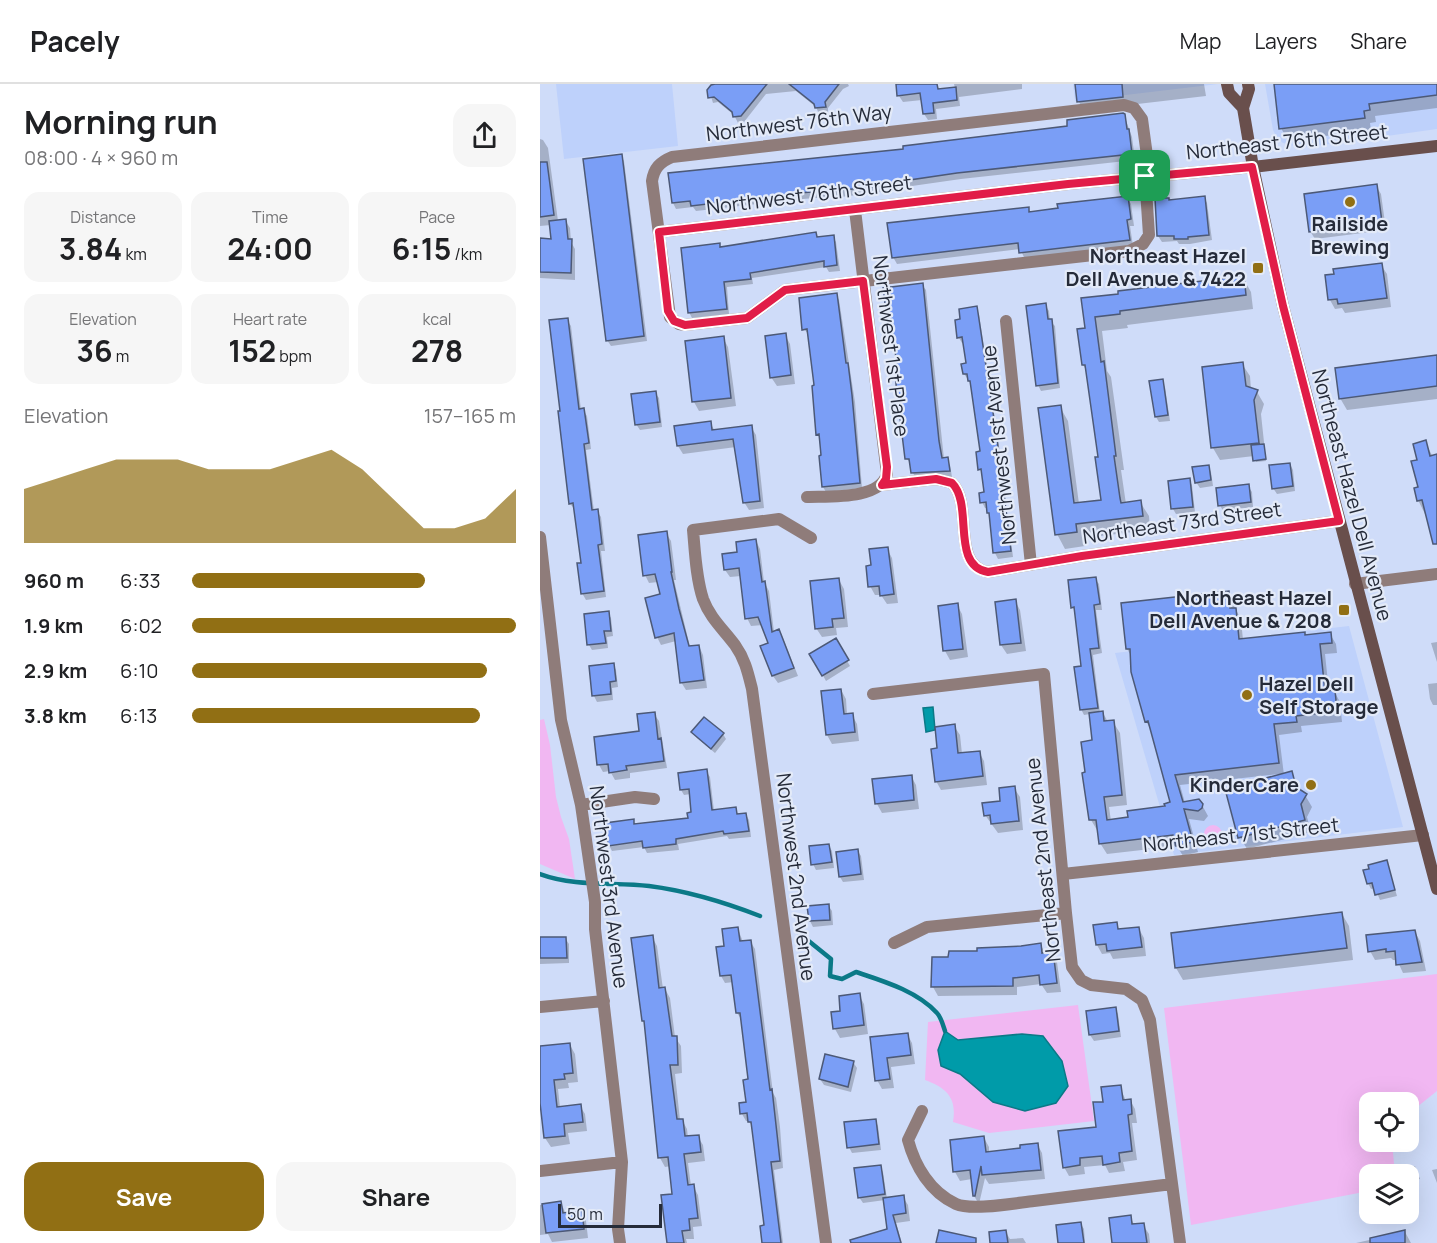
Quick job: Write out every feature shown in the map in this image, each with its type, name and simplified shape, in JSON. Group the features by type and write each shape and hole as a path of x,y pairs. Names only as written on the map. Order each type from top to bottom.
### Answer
{"main road":[{"name":"Northeast Hazel Dell Avenue","path":"1227,84 1228,93 1243,108"},
{"name":"Northeast Hazel Dell Avenue","path":"1248,84 1249,89 1243,108 1252,167 1283,306 1437,889"},
{"name":"Northeast 76th Street","path":"1252,167 1437,146"}],"street":[{"name":"Northwest 76th Way","path":"659,232 652,181 657,166 664,160 1119,104 1134,108 1143,120 1148,163 1145,176"},
{"name":"Northeast 76th Street","path":"963,197 1145,176 1252,167"},
{"path":"659,232 668,311 674,321 685,325 747,318 785,290 1129,251 1143,244 1149,235 1145,176"},
{"name":"Northwest 76th Street","path":"659,232 963,197"},
{"name":"Northwest 1st Place","path":"855,210 887,467 886,479 882,485"},
{"name":"Northwest 1st Avenue","path":"1006,321 1031,565"},
{"name":"Northeast 73rd Street","path":"882,485 936,479 952,483 960,496 967,550 975,567 988,572 1082,556 1339,521"},
{"path":"807,496 869,492 882,485"},
{"name":"Northwest 2nd Avenue","path":"811,538 779,519 693,530 703,599 715,621 736,646 746,664 752,689 826,1243"},
{"name":"Northwest 3rd Avenue","path":"540,537 561,720 581,805 595,902 622,1162 618,1229 620,1243"},
{"path":"1355,584 1437,574"},
{"name":"Northeast 2nd Avenue","path":"873,694 1044,674 1072,967 1081,980 1091,985 1126,989 1142,1000 1150,1020 1179,1243"},
{"path":"581,805 635,797 654,799"},
{"name":"Northeast 71st Street","path":"1063,874 1423,835"},
{"path":"894,943 927,927 1066,913"},
{"path":"540,1007 604,1001"},
{"path":"922,1111 908,1140 914,1160 942,1196 959,1205 991,1206 1172,1184"},
{"path":"540,1171 622,1162"}],"shaded area":[{"path":"556,84 672,84 678,146 564,159"},
{"path":"1073,84 1218,84 1075,101"},
{"path":"1265,84 1437,84 1437,129 1298,147 1283,143 1277,138 1273,130"},
{"name":"Hazel Dell Self Storage","path":"1349,626 1403,827 1174,855 1115,653"},
{"path":"933,707 935,730 926,732 923,708"},
{"path":"544,719 550,745 556,797 569,839 575,879 540,864 540,720"},
{"path":"1209,825 1217,825 1222,830 1220,841 1209,843 1204,838 1204,830"},
{"path":"1437,974 1437,1091 1419,1105 1419,1092 1359,1092 1359,1152 1393,1152 1394,1164 1359,1164 1359,1193 1191,1225 1164,1008"},
{"path":"1078,1005 1094,1121 989,1133 953,1122 953,1106 949,1095 945,1090 925,1080 928,1022"},
{"path":"945,1031 958,1040 1022,1034 1043,1036 1062,1061 1068,1086 1056,1103 1025,1111 993,1102 960,1074 941,1066 938,1050"}],"building":[{"path":"715,84 767,84 741,116 733,117 732,112 714,97 708,98 707,90"},
{"path":"789,84 839,84 825,102 826,107 815,108 814,104"},
{"path":"896,84 937,84 938,89 956,87 957,100 933,103 934,113 923,114 920,93 897,96"},
{"path":"1075,84 1122,84 1123,97 1077,102"},
{"path":"1274,84 1437,84 1437,95 1369,104 1370,110 1364,111 1365,118 1279,129"},
{"path":"1123,113 1127,129 1129,129 1132,154 957,173 903,181 903,183 836,191 799,193 691,206 690,201 672,203 668,173 903,149 903,146 1067,126 1067,120"},
{"path":"622,154 644,336 606,341 583,159"},
{"path":"540,162 547,162 554,215 540,217"},
{"name":"Railside Brewing","path":"1377,184 1382,222 1309,232 1304,194"},
{"path":"1128,196 1131,219 1127,220 1130,240 1019,253 1018,243 892,258 887,223 1029,207 1029,212 1058,208 1057,204"},
{"path":"1205,196 1209,235 1188,237 1188,239 1157,236 1155,198 1169,198 1169,200"},
{"path":"566,219 568,239 572,239 571,273 540,272 540,238 551,239 549,221"},
{"path":"816,232 817,237 834,235 837,265 824,267 824,261 750,273 751,279 724,282 727,309 688,313 681,248 720,243 720,247"},
{"path":"1382,263 1387,298 1338,304 1337,299 1328,300 1325,275 1334,274 1333,269"},
{"path":"1244,276 1246,295 1120,311 1120,314 1095,317 1101,362 1104,361 1121,503 1141,500 1143,516 1076,524 1077,532 1055,535 1038,408 1061,405 1074,503 1101,500 1095,457 1098,457 1085,365 1082,365 1077,329 1085,328 1081,298 1118,294 1118,291"},
{"path":"923,283 939,441 942,458 948,457 950,471 911,473 909,459 905,459 891,319 887,319 883,288"},
{"path":"837,293 852,395 860,483 822,487 819,434 816,435 812,386 814,385 807,329 802,330 799,298"},
{"path":"1046,303 1048,319 1052,319 1058,383 1036,386 1026,306"},
{"path":"977,306 1011,551 993,553 989,513 987,513 986,502 980,503 979,493 984,492 981,469 978,470 976,452 980,451 970,381 968,381 967,374 963,374 961,364 966,363 962,337 957,338 955,320 960,319 959,309"},
{"path":"568,318 579,409 584,408 589,443 584,444 592,510 598,509 602,544 598,545 604,591 581,594 577,563 581,563 573,503 569,504 549,320"},
{"path":"786,333 791,375 770,378 765,336"},
{"path":"724,336 731,398 692,402 685,341"},
{"path":"1437,355 1437,386 1339,399 1335,368"},
{"path":"1243,362 1246,386 1258,390 1254,400 1259,443 1211,448 1202,367"},
{"path":"1163,379 1168,415 1155,417 1149,381"},
{"path":"656,391 660,422 635,425 631,394"},
{"path":"711,421 712,430 752,425 760,501 743,503 733,439 677,446 674,426"},
{"path":"1426,440 1430,456 1437,454 1437,544 1433,544 1422,500 1417,501 1414,488 1418,487 1411,461 1417,460 1413,444"},
{"path":"1264,444 1266,459 1253,461 1251,445"},
{"path":"1290,463 1293,486 1272,489 1269,465"},
{"path":"1209,465 1211,480 1195,483 1192,467"},
{"path":"1190,478 1193,507 1171,509 1168,481"},
{"path":"1249,484 1251,502 1218,506 1216,488"},
{"path":"667,531 671,572 679,609 689,646 699,645 704,680 680,683 674,633 655,638 645,598 660,594 655,574 643,576 638,535"},
{"path":"756,539 772,632 779,629 794,668 772,676 760,646 768,643 758,617 745,619 739,568 724,570 722,554 737,552 736,542"},
{"path":"888,547 894,594 880,596 879,586 868,587 866,566 871,565 869,549"},
{"path":"1096,577 1100,604 1094,605 1099,648 1090,649 1098,708 1080,710 1074,667 1081,666 1074,607 1071,608 1068,580"},
{"path":"839,578 844,618 832,619 833,627 815,629 810,581"},
{"name":"Hazel Dell Self Storage","path":"1229,591 1230,608 1236,608 1239,639 1305,632 1305,635 1331,632 1332,643 1320,644 1325,691 1335,690 1337,711 1296,716 1297,722 1274,724 1279,763 1175,775 1183,802 1199,799 1203,804 1198,811 1184,809 1193,842 1176,846 1173,835 1099,844 1096,820 1089,820 1082,773 1085,772 1081,742 1092,740 1089,713 1103,711 1104,721 1114,720 1122,795 1104,797 1107,820 1128,817 1127,811 1165,806 1164,804 1170,802 1148,721 1145,722 1131,672 1130,649 1126,649 1121,603"},
{"path":"1016,599 1021,643 1000,645 995,602"},
{"path":"958,603 963,649 943,651 938,606"},
{"path":"609,611 611,631 604,631 606,643 587,645 584,614"},
{"path":"836,638 849,660 822,676 809,654"},
{"path":"614,663 616,681 610,682 611,694 592,696 589,666"},
{"path":"841,689 844,714 853,713 855,732 826,735 821,691"},
{"path":"655,712 658,739 661,738 664,761 626,766 627,770 609,773 608,764 597,765 594,737 639,731 637,714"},
{"path":"704,717 724,733 711,749 691,732"},
{"path":"955,724 958,753 980,751 983,776 935,782 931,749 937,748 935,727"},
{"path":"707,769 712,810 736,807 737,814 746,813 749,831 724,834 723,831 676,839 676,844 643,848 642,841 608,846 605,823 634,819 634,824 688,818 687,813 691,812 689,789 680,790 678,773"},
{"path":"1292,771 1296,787 1307,794 1301,804 1305,820 1238,838 1225,789"},
{"path":"912,775 914,800 875,804 872,779"},
{"path":"1015,786 1019,821 991,824 990,815 984,816 982,803 1000,801 999,788"},
{"path":"829,844 832,862 811,865 809,846"},
{"path":"858,849 861,874 839,877 836,852"},
{"path":"1387,860 1395,890 1375,895 1372,883 1367,884 1363,870 1369,869 1368,865"},
{"path":"829,904 830,920 809,921 807,906"},
{"path":"1342,912 1347,948 1175,968 1171,933"},
{"path":"1117,922 1118,929 1139,927 1142,947 1107,951 1106,944 1096,945 1093,925"},
{"path":"738,927 740,941 751,940 770,1090 772,1089 780,1161 771,1162 781,1243 762,1243 760,1226 764,1225 751,1122 748,1122 747,1113 740,1114 739,1103 746,1102 743,1080 748,1079 740,1013 736,1013 731,975 720,976 716,947 724,946 722,929"},
{"path":"1415,930 1422,962 1396,965 1395,951 1386,952 1386,949 1368,952 1366,935"},
{"path":"653,935 659,988 665,987 672,1036 677,1036 678,1065 670,1065 677,1119 683,1119 685,1136 699,1135 701,1152 684,1154 688,1185 694,1184 698,1218 689,1219 690,1230 682,1231 684,1243 667,1243 661,1195 672,1194 668,1157 658,1158 644,1021 642,1021 631,938"},
{"path":"540,937 566,937 567,958 540,958"},
{"path":"1041,943 1042,953 1053,951 1057,983 1040,985 1039,975 1013,978 1013,986 931,987 932,957 948,957 949,951 977,951 977,948"},
{"path":"860,993 864,1025 833,1029 831,1012 840,1011 839,996"},
{"path":"1116,1007 1119,1031 1089,1035 1086,1011"},
{"path":"908,1033 911,1055 887,1058 890,1079 875,1081 870,1037"},
{"path":"570,1043 573,1073 564,1074 565,1079 554,1080 557,1107 581,1104 583,1122 564,1124 565,1136 544,1138 540,1103 540,1046"},
{"path":"825,1054 854,1061 848,1087 819,1079"},
{"path":"1121,1085 1123,1100 1131,1099 1132,1114 1128,1115 1132,1151 1119,1153 1120,1162 1103,1165 1102,1156 1080,1158 1080,1165 1063,1168 1058,1131 1096,1127 1093,1102 1103,1102 1101,1087"},
{"path":"876,1119 879,1144 847,1148 844,1122"},
{"path":"984,1136 986,1152 1020,1148 1020,1145 1038,1143 1041,1170 982,1175 981,1166 975,1196 973,1196 970,1170 953,1172 950,1140"},
{"path":"881,1165 885,1194 858,1198 854,1168"},
{"path":"904,1195 906,1213 893,1215 901,1243 851,1243 850,1240 887,1229 883,1198"},
{"path":"561,1201 563,1213 582,1210 584,1229 546,1233 542,1204"},
{"path":"1131,1215 1132,1224 1144,1223 1147,1243 1112,1243 1109,1218"},
{"path":"1081,1222 1084,1243 1058,1243 1056,1225"},
{"path":"939,1230 976,1238 976,1243 936,1243"},
{"path":"1006,1230 1008,1243 990,1243 989,1232"},
{"path":"1405,1230 1405,1243 1370,1243 1370,1238"}],"waterway":[{"path":"540,874 567,881 649,886 678,891 760,916"},
{"path":"800,934 831,959 830,976 842,979 856,972 910,993 937,1013 945,1031"}],"place":[{"name":"Railside Brewing","path":"1350,202"},
{"name":"Northeast Hazel Dell Avenue & 7422","path":"1258,268"},
{"name":"Northeast Hazel Dell Avenue & 7208","path":"1344,610"},
{"name":"Hazel Dell Self Storage","path":"1247,695"},
{"name":"KinderCare","path":"1311,785"}],"route":[{"path":"1252,167 1283,306 1339,521 1082,556 988,572 979,570 969,558 960,496 952,483 936,479 882,485 886,479 887,467 863,281 785,290 747,318 685,325 674,321 669,314 659,232 1145,176 1252,167"}]}
